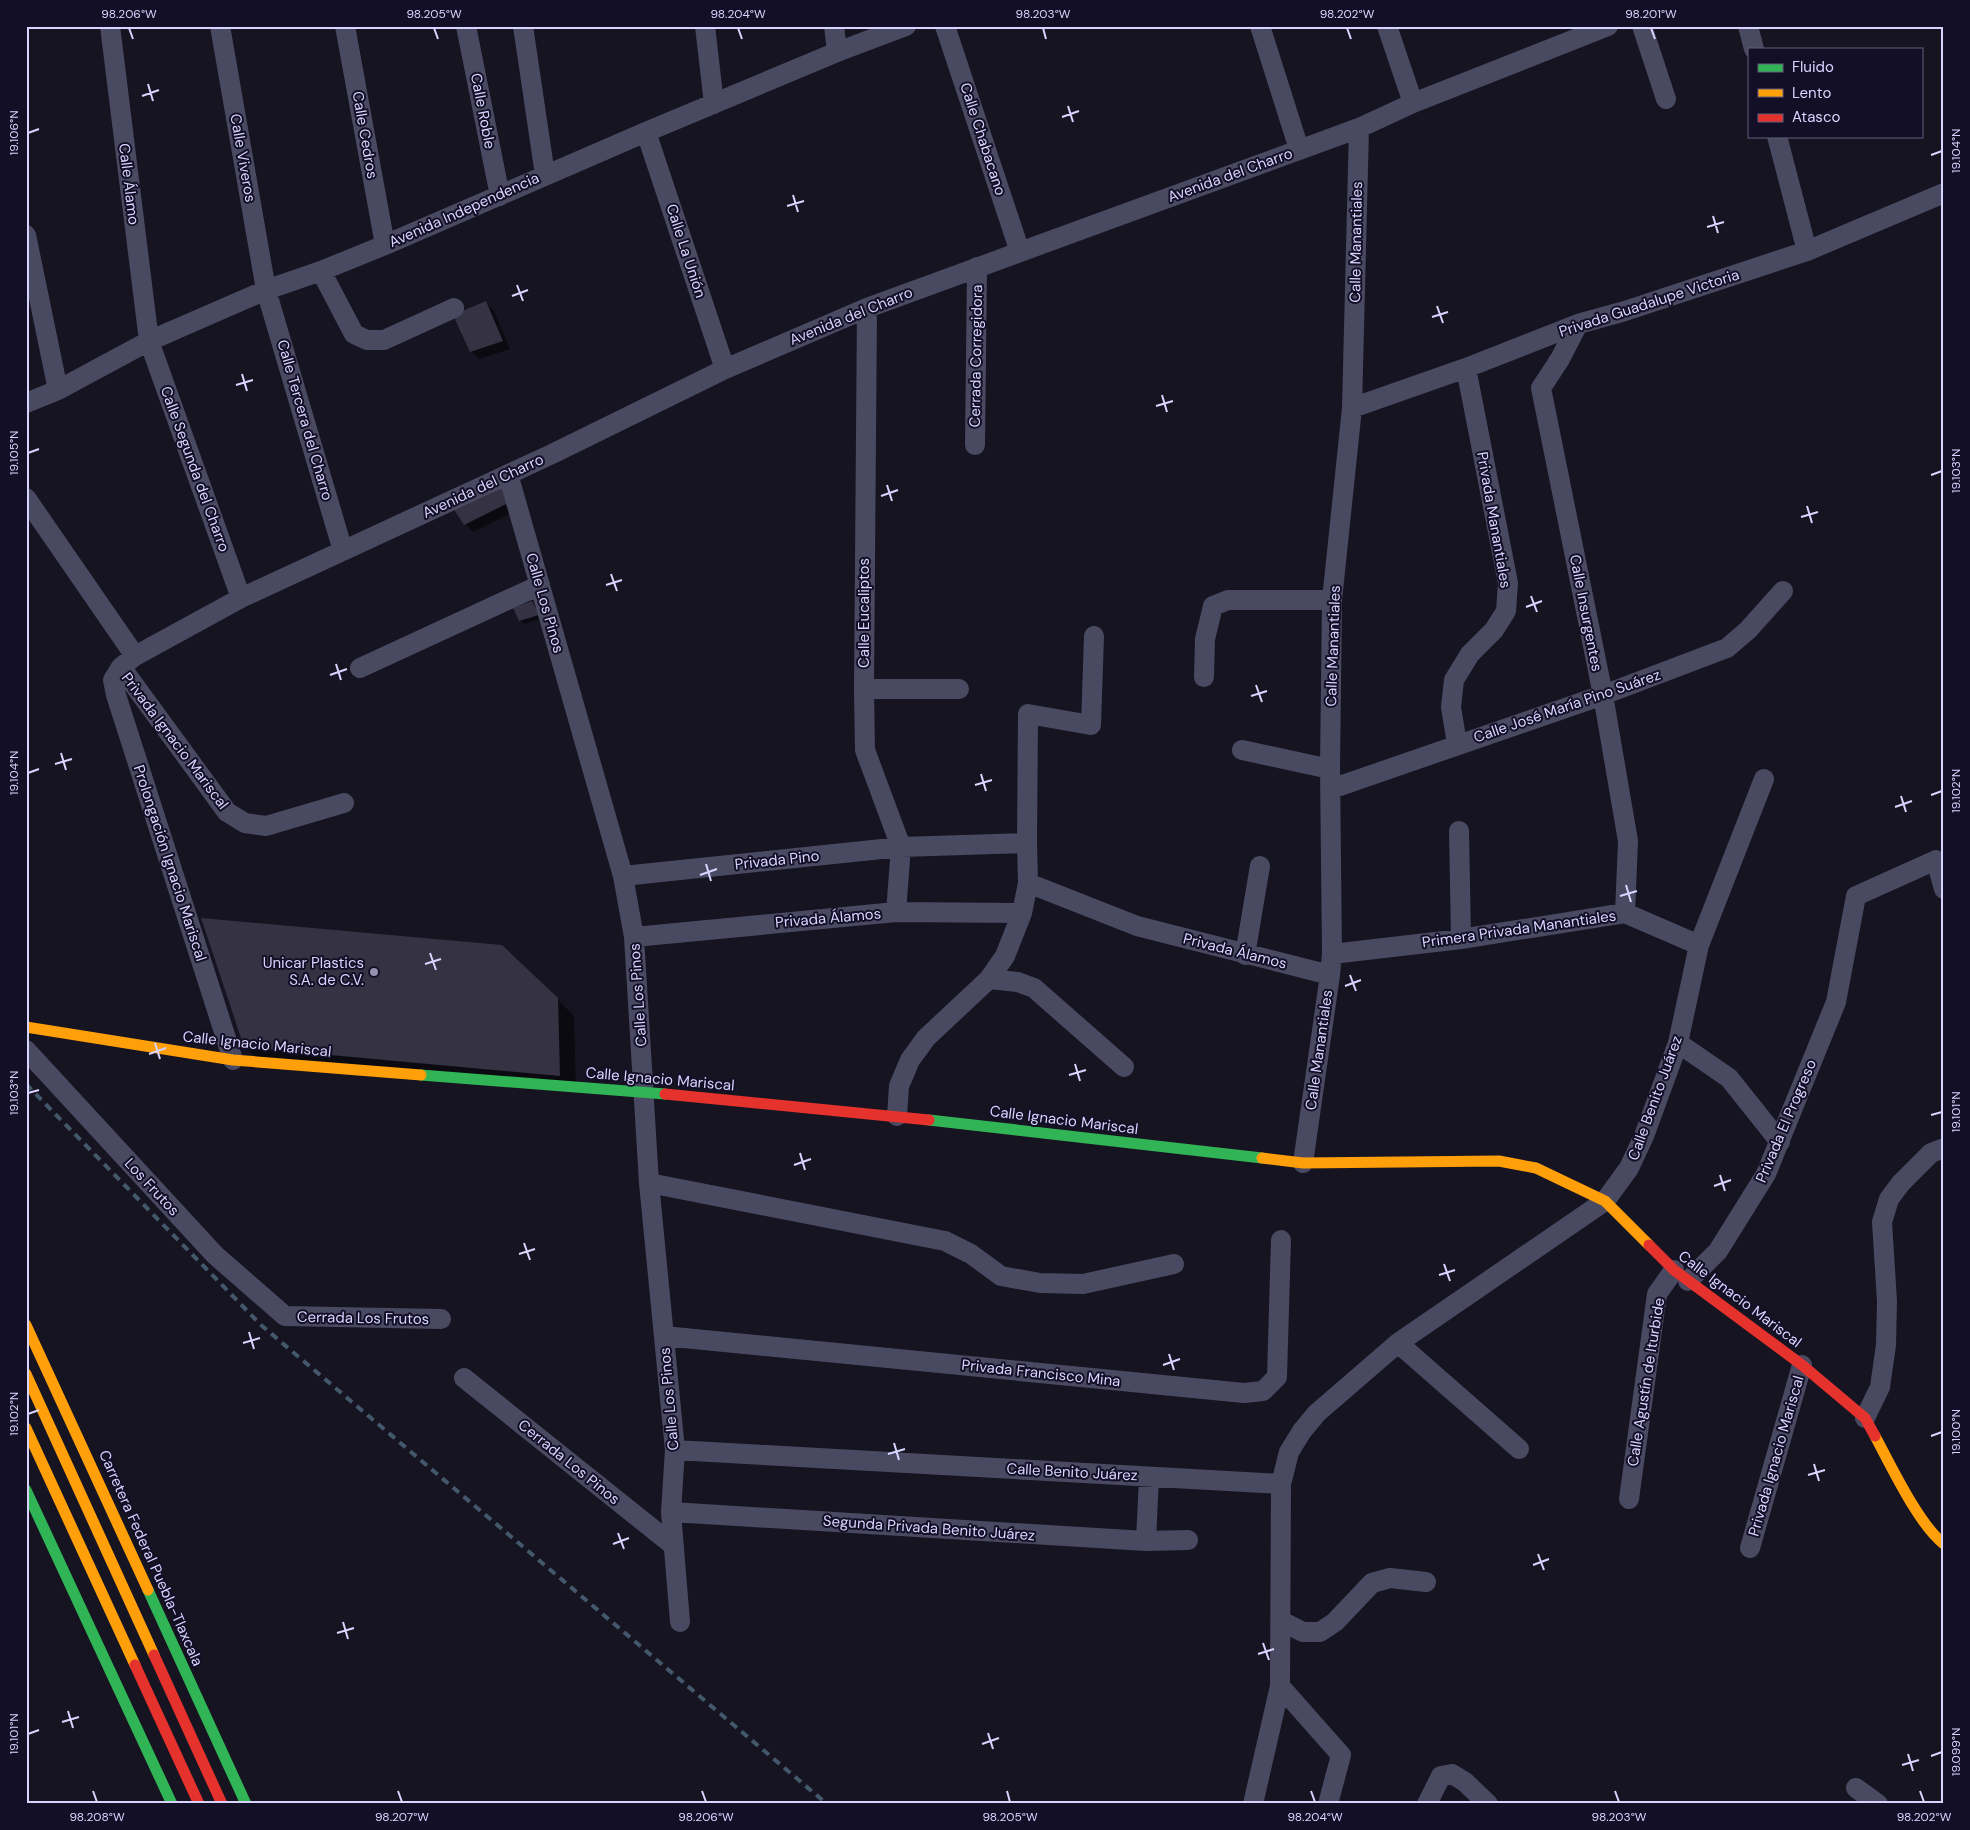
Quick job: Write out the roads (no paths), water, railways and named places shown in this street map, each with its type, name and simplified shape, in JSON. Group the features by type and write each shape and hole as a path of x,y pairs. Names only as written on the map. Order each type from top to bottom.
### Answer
{"street":[{"name":"Calle Álamo","path":"110,26 149,341"},
{"name":"Calle Viveros","path":"220,26 266,290"},
{"name":"Calle Cedros","path":"345,26 385,245"},
{"name":"Calle Roble","path":"466,26 500,196"},
{"path":"523,26 545,175"},
{"path":"705,26 714,104"},
{"path":"834,26 837,52"},
{"name":"Avenida Independencia","path":"26,403 58,390 149,341 266,290 321,271 385,245 646,132 837,52 906,26"},
{"name":"Calle Chabacano","path":"945,26 1020,252"},
{"path":"1260,26 1299,149"},
{"path":"1387,26 1413,103"},
{"path":"1642,26 1666,99"},
{"path":"1748,26 1754,48"},
{"name":"Avenida del Charro","path":"128,662 241,598 508,474 725,369 867,308 1359,128 1413,103 1604,27"},
{"name":"Calle Manantiales","path":"1303,1163 1332,954 1330,769 1332,600 1352,408 1359,128"},
{"name":"Calle La Unión","path":"646,132 725,369"},
{"path":"1778,138 1807,251"},
{"name":"Privada Guadalupe Victoria","path":"1352,408 1466,368 1578,324 1626,311 1807,251 1944,193"},
{"path":"26,235 58,390"},
{"name":"Cerrada Corregidora","path":"975,445 976,267"},
{"path":"321,271 354,334 367,340 384,340 454,308"},
{"name":"Calle Tercera del Charro","path":"266,290 343,550"},
{"name":"Calle Eucaliptos","path":"867,308 865,750 901,847 896,912"},
{"name":"Calle Insurgentes","path":"1578,324 1542,388 1603,695 1628,841 1625,913"},
{"name":"Calle Segunda del Charro","path":"149,341 241,598"},
{"name":"Privada Manantiales","path":"1457,744 1451,707 1454,680 1470,654 1494,630 1506,611 1508,583 1466,368"},
{"name":"Calle Los Pinos","path":"508,474 623,876 634,937 649,1183 676,1450 671,1512 680,1622"},
{"path":"26,498 128,662"},
{"path":"360,668 540,585"},
{"name":"Calle José María Pino Suárez","path":"1330,789 1603,695 1727,648 1748,630 1783,591"},
{"path":"1204,677 1205,639 1213,606 1228,600 1332,600"},
{"path":"898,1116 899,1086 910,1060 926,1038 989,979 1005,956 1022,913 1028,883 1028,714 1091,725 1094,636"},
{"name":"Privada Ignacio Mariscal","path":"128,662 227,812 239,820 245,823 266,826 344,803"},
{"name":"Prolongación Ignacio Mariscal","path":"128,662 113,680 116,696 233,1060"},
{"path":"864,689 959,689"},
{"path":"1242,750 1330,769"},
{"name":"Calle Benito Juárez","path":"676,1450 1281,1484 1289,1452 1302,1431 1317,1413 1398,1343 1605,1201 1629,1168 1678,1043 1699,945 1764,779"},
{"path":"1459,831 1462,939"},
{"name":"Privada Pino","path":"623,876 901,847 1027,843"},
{"name":"Privada El Progreso","path":"1681,1276 1718,1251 1766,1174 1836,1002 1856,896 1936,860 1944,890"},
{"path":"1245,955 1260,866"},
{"name":"Privada Álamos","path":"1028,883 1137,926 1330,976"},
{"name":"Privada Álamos","path":"634,937 896,912 1022,913"},
{"name":"Primera Privada Manantiales","path":"1332,954 1462,939 1625,913 1699,945"},
{"path":"989,979 1018,982 1034,988 1124,1066"},
{"name":"Calle Ignacio Mariscal","path":"26,1027 233,1060 644,1092 898,1116 1303,1163 1499,1161 1536,1168 1605,1201 1681,1276 1802,1365 1866,1418 1914,1506 1936,1538 1944,1544"},
{"path":"1678,1043 1729,1078 1780,1142"},
{"name":"Los Frutos","path":"26,1050 215,1255 284,1316"},
{"path":"1866,1418 1880,1387 1886,1345 1887,1301 1882,1222 1889,1199 1901,1183 1931,1153 1944,1148"},
{"path":"649,1183 945,1241 971,1254 1001,1276 1040,1283 1083,1284 1174,1264"},
{"name":"Privada Francisco Mina","path":"664,1336 1244,1393 1263,1391 1277,1377 1281,1240"},
{"name":"Calle Agustín de Iturbide","path":"1629,1499 1657,1294 1681,1276"},
{"name":"Cerrada Los Frutos","path":"284,1316 441,1319"},
{"name":"Carretera Federal Puebla-Tlaxcala","path":"26,1325 246,1804"},
{"path":"1398,1343 1519,1449"},
{"name":"Privada Ignacio Mariscal","path":"1750,1548 1802,1365"},
{"path":"26,1374 222,1804"},
{"name":"Cerrada Los Pinos","path":"464,1378 674,1546"},
{"path":"26,1428 199,1804"},
{"path":"1146,1541 1149,1476"},
{"path":"1253,1804 1280,1686 1281,1484"},
{"path":"26,1490 172,1804"},
{"name":"Segunda Privada Benito Juárez","path":"671,1512 1146,1541 1188,1540"},
{"path":"1281,1622 1303,1632 1320,1632 1335,1622 1372,1583 1390,1578 1426,1582"},
{"path":"1280,1686 1341,1755 1328,1804"},
{"path":"1427,1804 1441,1776 1452,1774 1465,1782 1488,1804"},
{"path":"1856,1788 1878,1804"}],"railway":[{"path":"26,1084 261,1325 827,1804"}],"place":[{"name":"Unicar Plastics S.A. de C.V.","path":"374,972"}]}
